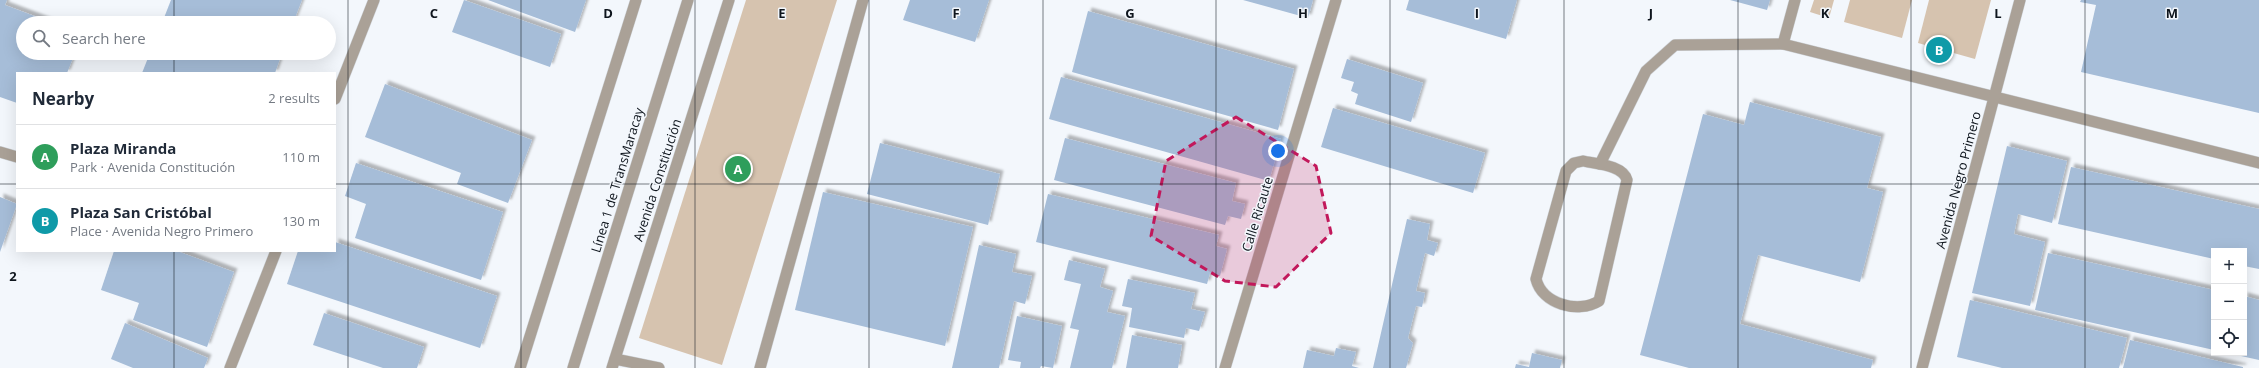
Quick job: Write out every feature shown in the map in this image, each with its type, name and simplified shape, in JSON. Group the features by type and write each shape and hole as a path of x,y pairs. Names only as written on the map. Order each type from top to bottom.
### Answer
{"street":[{"path":"336,96 374,0"},
{"path":"520,368 636,0"},
{"name":"Línea 1 de TransMaracay","path":"573,368 688,0"},
{"name":"Avenida Constitución","path":"614,363 729,0"},
{"path":"760,368 863,0"},
{"name":"Calle Ricaute","path":"1225,368 1336,0"},
{"path":"1783,44 1795,0"},
{"name":"Avenida Negro Primero","path":"1922,368 2020,0"},
{"path":"1600,164 1646,71 1676,45 1783,44 2259,163"},
{"path":"0,152 16,157"},
{"path":"1583,161 1600,164 1619,170 1626,175 1627,180 1598,302 1589,307 1577,308 1548,298 1539,288 1536,279 1566,171 1574,163 1583,161"},
{"path":"230,368 276,252"},
{"path":"614,363 660,368"}],"highlighted area":[{"path":"1236,117 1316,166 1331,233 1276,287 1225,281 1151,236 1166,161"}],"shaded area":[{"path":"746,0 837,0 722,365 639,338"},
{"path":"1814,0 1834,0 1829,18 1810,12"},
{"path":"1850,0 1912,0 1902,38 1844,22"},
{"path":"1929,0 1991,0 1975,59 1918,43"}],"building":[{"path":"0,0 7,0 5,5 34,16 16,16 16,60 72,60 67,72 16,72 16,103 0,97"},
{"path":"171,0 302,0 296,16 165,16"},
{"path":"464,0 561,34 550,67 452,32"},
{"path":"488,0 586,0 575,32"},
{"path":"910,0 989,0 975,42 903,20"},
{"path":"1243,0 1313,0 1308,18"},
{"path":"1409,0 1517,0 1506,39 1406,10"},
{"path":"1730,0 1770,0 1767,10"},
{"path":"2081,0 2259,0 2259,113 2081,72 2096,5 2080,2"},
{"path":"1088,11 1294,69 1278,130 1072,72"},
{"path":"1347,59 1423,83 1411,122 1355,104 1358,94 1351,91 1354,82 1341,78"},
{"path":"147,60 280,60 275,72 142,72"},
{"path":"1061,77 1281,139 1269,181 1049,119"},
{"path":"385,84 532,140 508,203 457,184 461,173 365,137"},
{"path":"1750,102 1881,137 1867,188 1883,192 1860,282 1758,255 1740,324 1873,360 1871,368 1689,368 1640,355 1703,114 1744,125"},
{"path":"1333,108 1485,153 1473,193 1321,147"},
{"path":"1065,138 1236,183 1232,201 1245,204 1241,219 1228,216 1225,225 1054,180"},
{"path":"880,143 1000,174 988,225 867,194"},
{"path":"2007,146 2067,161 2052,223 2018,214 2014,234 2045,242 2030,306 1972,293"},
{"path":"356,163 503,212 481,280 355,238 366,204 345,196"},
{"path":"2071,167 2259,209 2259,269 2247,267 2247,248 2211,248 2211,258 2058,224"},
{"path":"823,192 973,227 945,346 795,310"},
{"path":"1048,194 1219,235 1216,246 1227,249 1220,276 1210,273 1207,284 1036,242"},
{"path":"0,197 16,204 16,207 0,252"},
{"path":"1407,219 1430,224 1427,240 1438,243 1434,256 1425,253 1416,291 1425,293 1422,307 1416,306 1408,338 1413,343 1406,368 1373,368"},
{"path":"336,242 497,296 480,348 287,284 298,252 336,252"},
{"path":"979,245 1016,254 1012,272 1032,276 1025,304 1014,301 999,368 952,368"},
{"path":"114,252 180,252 234,272 207,347 133,320 139,303 101,290"},
{"path":"2048,253 2211,289 2211,349 2035,310"},
{"path":"1069,260 1105,269 1100,287 1113,291 1107,312 1125,316 1112,368 1070,368 1079,330 1070,328 1081,284 1064,280"},
{"path":"1128,279 1195,293 1191,309 1205,312 1199,331 1186,328 1184,338 1129,327 1132,308 1122,306"},
{"path":"2247,297 2259,300 2259,360 2241,356 2247,356"},
{"path":"1970,300 2127,338 2119,368 2002,368 1957,357"},
{"path":"324,313 424,347 417,368 383,368 313,345"},
{"path":"1017,316 1062,326 1053,368 1041,366 1040,368 1020,368 1021,362 1008,360"},
{"path":"125,323 208,358 204,368 133,368 111,359"},
{"path":"1132,335 1182,345 1178,368 1126,368"},
{"path":"2130,340 2243,367 2243,368 2123,368"},
{"path":"1336,348 1356,352 1352,366 1359,368 1303,368 1307,350 1334,356"},
{"path":"1532,353 1562,360 1560,368 1515,368 1516,364 1529,367"}],"place":[{"name":"Plaza San Cristóbal","path":"1939,50"},
{"name":"Plaza Miranda","path":"738,169"}]}
